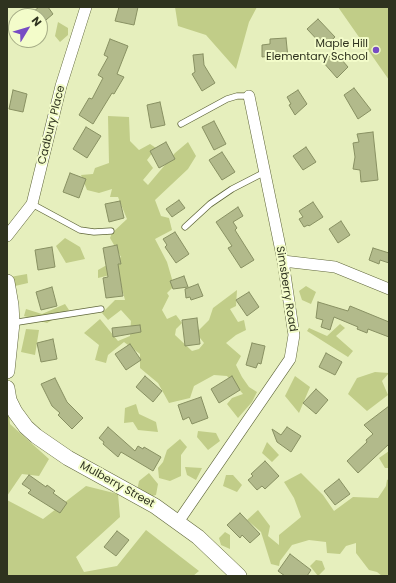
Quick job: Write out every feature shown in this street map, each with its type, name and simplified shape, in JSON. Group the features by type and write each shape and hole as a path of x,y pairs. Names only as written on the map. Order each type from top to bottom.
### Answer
{"street":[{"name":"Cadbury Place","path":"7,236 32,204 61,86 86,7"},
{"name":"Simsberry Road","path":"178,522 290,359 294,335 283,262 249,96"},
{"path":"283,262 335,267 389,289"},
{"path":"7,282 11,305 12,324 7,371"},
{"name":"Mulberry Street","path":"7,388 9,400 15,412 26,427 36,436 68,458 155,506 178,522 240,576"}],"lane":[{"path":"181,124 227,99 237,96 249,96"},
{"path":"185,227 210,204 232,189 265,172"},
{"path":"32,204 76,228 94,232 111,231"},
{"path":"12,324 101,309"}],"green space":[{"path":"175,7 257,7 249,22 236,69 206,35 178,26"},
{"name":"Maple Hill Elementary School","path":"338,7 389,7 389,80"},
{"path":"58,22 68,28 68,35 60,42 55,36"},
{"path":"108,116 129,117 130,141 139,150 150,144 156,148 147,160 153,168 143,180 148,185 175,153 188,142 196,156 188,169 155,200 161,216 169,218 172,230 155,239 167,262 174,286 167,293 169,296 162,310 167,319 176,315 182,323 176,329 175,335 192,351 199,349 204,343 196,333 209,320 213,308 237,290 236,306 230,309 238,322 244,320 246,330 236,335 226,343 241,356 236,365 249,387 257,392 252,402 238,418 227,404 232,398 243,394 227,376 214,375 194,386 190,398 169,403 158,383 140,368 140,354 124,342 108,355 106,363 95,360 99,345 84,333 100,319 118,341 130,336 131,321 121,310 108,320 102,313 115,300 125,300 118,273 98,278 98,270 121,257 110,238 112,233 127,219 118,197 110,197 112,189 99,193 87,190 81,175 93,174 95,168 109,163"},
{"path":"65,238 80,247 85,259 66,263 56,246"},
{"path":"27,274 28,283 15,286 10,277"},
{"path":"306,286 316,292 311,304 302,300 299,291"},
{"path":"65,304 69,310 47,323 24,316 26,309 42,314"},
{"path":"340,324 345,328 336,336 353,351 348,357 307,331 309,328 327,336"},
{"path":"26,329 39,330 35,355 21,352"},
{"path":"375,372 389,373 382,381 388,395 367,411 348,394 357,378"},
{"path":"295,376 310,387 299,413 285,396"},
{"path":"7,389 10,424 49,459 39,476 22,474 7,496"},
{"path":"136,404 139,414 156,422 158,432 138,430 133,422 124,423 125,408"},
{"path":"198,431 216,433 220,441 208,450 197,437"},
{"path":"180,439 187,447 181,455 181,476 170,481 159,478 158,468 163,462 167,450"},
{"path":"267,442 279,455 272,462 262,453"},
{"path":"389,451 389,468 385,468 379,458"},
{"path":"185,467 202,468 196,480 187,475"},
{"path":"149,473 158,484 156,495 145,498 137,491 139,481"},
{"path":"301,473 323,495 334,511 353,497 378,498 386,486 387,480 389,479 389,576 382,576 377,572 369,570 356,553 356,543 346,546 340,554 327,553 326,542 309,540 292,545 280,561 279,566 271,564 261,532 247,520 258,510 270,526 268,536 279,545 279,535 301,517 294,498 284,482"},
{"path":"226,475 233,475 242,485 237,492 223,486"},
{"path":"86,486 118,494 120,517 76,557 84,572 117,566 146,530 199,571 193,576 7,576 7,500 43,519"},
{"path":"225,532 230,535 230,549 221,545 219,538"},
{"path":"316,560 322,561 325,569 318,576 310,566"}],"building":[{"path":"48,7 53,14 48,18 48,8 38,8"},
{"path":"119,7 138,7 134,25 115,21"},
{"path":"318,19 335,37 324,47 307,29"},
{"path":"286,38 288,58 270,59 270,56 262,57 262,45 270,44 270,39"},
{"path":"110,39 128,46 117,74 124,77 114,94 112,93 93,124 79,115 89,98 92,99 103,78 98,75 108,57 104,55"},
{"path":"335,52 348,67 337,78 323,62"},
{"path":"203,54 204,65 215,83 202,91 192,74 195,72 193,55"},
{"path":"354,88 371,110 358,119 344,95"},
{"path":"13,90 27,94 23,112 9,109"},
{"path":"298,90 307,104 295,115 289,105 291,104 287,97"},
{"path":"160,102 165,125 151,128 147,105"},
{"path":"214,121 226,144 214,150 202,127"},
{"path":"86,127 101,136 87,158 73,149"},
{"path":"373,132 378,180 361,182 360,170 353,169 355,157 353,143 359,142 357,134"},
{"path":"166,142 175,159 159,168 150,151"},
{"path":"306,147 316,162 303,170 293,156"},
{"path":"222,152 235,172 222,180 209,160"},
{"path":"70,173 86,179 79,198 63,192"},
{"path":"179,200 185,208 172,217 166,209"},
{"path":"120,201 124,218 109,222 105,204"},
{"path":"313,202 323,217 309,226 304,227 299,219 303,217 299,211"},
{"path":"238,207 243,216 233,222 237,228 235,230 254,260 241,268 228,248 232,246 216,222"},
{"path":"341,221 350,235 338,243 329,229"},
{"path":"175,232 189,254 176,263 165,247 167,245 163,239"},
{"path":"117,245 121,264 118,264 123,296 106,298 103,278 108,277 103,248"},
{"path":"52,247 55,267 38,270 35,250"},
{"path":"373,248 389,253 389,263 380,260 379,264 369,260"},
{"path":"184,276 188,287 173,289 170,281"},
{"path":"198,284 203,296 191,300 190,297 186,298 185,289"},
{"path":"52,287 57,306 41,310 36,292"},
{"path":"249,292 259,307 247,316 236,300"},
{"path":"318,302 348,311 350,306 389,322 389,337 368,329 367,333 357,329 358,327 334,317 330,330 321,327 323,320 316,318"},
{"path":"197,318 200,344 185,346 182,320"},
{"path":"140,325 141,332 113,337 112,328"},
{"path":"53,339 57,359 41,362 37,343"},
{"path":"252,343 265,346 261,364 258,363 256,368 246,365"},
{"path":"130,344 141,360 126,370 115,354"},
{"path":"326,353 342,362 335,375 319,367"},
{"path":"145,376 162,391 153,402 136,387"},
{"path":"232,376 240,390 219,403 211,389"},
{"path":"55,378 67,402 83,418 72,429 58,415 60,413 52,406 41,384"},
{"path":"316,389 328,400 316,414 303,403"},
{"path":"201,397 208,418 192,424 189,417 183,420 178,405"},
{"path":"389,406 389,444 358,473 347,461 367,442 366,440 373,434 364,425"},
{"path":"108,427 135,451 138,446 143,449 144,447 161,457 153,471 121,452 118,457 103,444 104,442 99,438"},
{"path":"287,427 301,436 291,452 277,442 272,429 281,435"},
{"path":"265,461 279,476 265,489 262,486 257,490 248,480 253,476 251,474"},
{"path":"29,475 46,487 47,485 55,491 53,493 67,503 60,513 28,493 31,490 22,484"},
{"path":"339,479 350,494 335,505 324,491"},
{"path":"240,513 260,534 250,543 242,535 240,538 227,525"},
{"path":"117,531 129,540 116,556 104,547"},
{"path":"290,554 311,570 307,576 285,576 278,571"}],"place":[{"name":"Maple Hill Elementary School","path":"376,50"}]}
